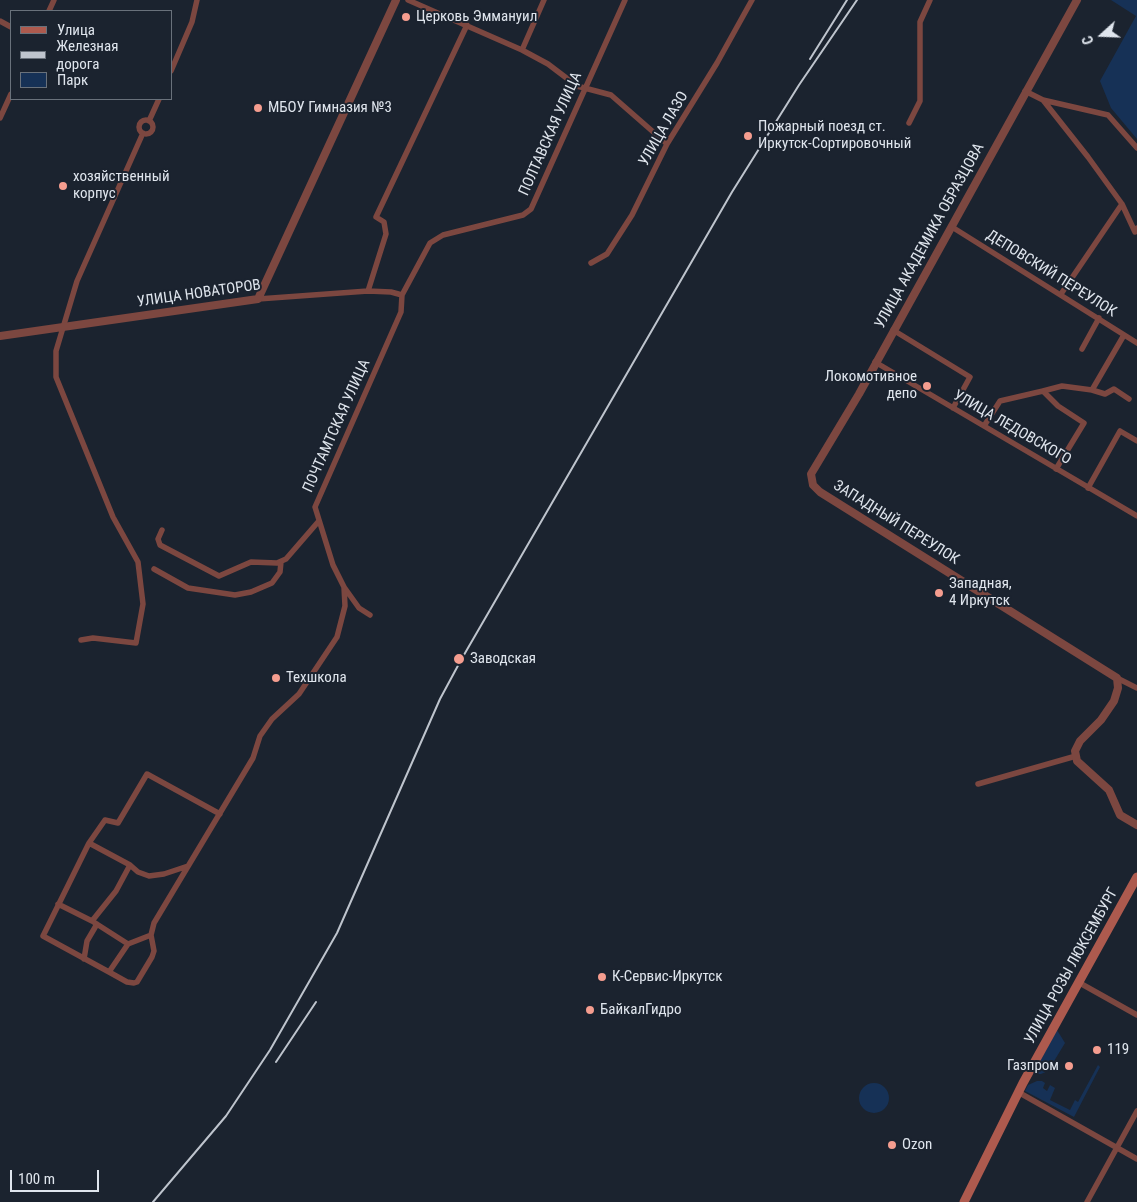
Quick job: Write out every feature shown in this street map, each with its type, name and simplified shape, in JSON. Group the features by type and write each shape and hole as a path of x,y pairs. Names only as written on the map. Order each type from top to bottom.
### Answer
{"main road":[{"name":"УЛИЦА РОЗЫ ЛЮКСЕМБУРГ","path":"964,1202 1018,1092 1137,877"}],"street":[{"path":"172,69 192,22 197,0"},
{"path":"258,299 396,0"},
{"path":"408,0 522,50 548,64 565,80 617,98 667,144"},
{"path":"522,50 544,0"},
{"name":"ПОЛТАВСКАЯ УЛИЦА","path":"402,295 430,243 443,236 523,215 530,209 625,0"},
{"name":"УЛИЦА ЛАЗО","path":"591,263 607,254 632,215 667,144 717,64 752,0"},
{"path":"909,123 920,101 920,22 930,0"},
{"name":"УЛИЦА АКАДЕМИКА ОБРАЗЦОВА","path":"813,485 811,474 952,227 1077,0"},
{"path":"368,291 386,234 384,222 376,217 468,25"},
{"path":"1025,92 1043,100 1108,115 1137,148"},
{"path":"0,118 10,96"},
{"path":"149,121 159,100"},
{"path":"1043,100 1122,204 1135,232 1137,228"},
{"path":"144,120 149,121 153,129 150,133 143,133 139,129 140,124 144,120"},
{"path":"81,640 93,638 136,643 143,604 138,562 113,516 56,376 56,351 77,281 143,133"},
{"path":"1061,294 1122,204"},
{"name":"ДЕПОВСКИЙ ПЕРЕУЛОК","path":"952,227 1137,343"},
{"name":"УЛИЦА НОВАТОРОВ","path":"0,336 258,299 368,291 391,292 402,295"},
{"name":"ПОЧТАМТСКАЯ УЛИЦА","path":"370,615 359,608 344,587 333,565 318,522 315,507 401,312 402,295"},
{"path":"1082,349 1099,318"},
{"path":"893,330 970,377 953,408"},
{"path":"1092,390 1124,335"},
{"name":"УЛИЦА ЛЕДОВСКОГО","path":"875,362 1137,516"},
{"path":"984,426 1000,401 1068,386 1105,394 1114,389 1129,399"},
{"path":"1043,391 1058,406 1084,422 1056,469"},
{"path":"1088,488 1120,431 1137,441"},
{"name":"ЗАПАДНЫЙ ПЕРЕУЛОК","path":"813,485 820,492 1117,678"},
{"path":"162,530 158,539 160,545 215,576 226,575 241,565 252,562 281,562 286,560 318,522"},
{"path":"154,569 188,588 236,595 251,592 272,582 280,572 281,562"},
{"path":"220,814 147,774 118,823 105,820 89,843 42,933 44,939 127,982 137,982 154,951 151,935 154,923 220,814 252,758 260,736 272,719 299,694 337,637 345,606 344,587"},
{"path":"1117,678 1137,688"},
{"path":"1117,678 1118,688 1114,701 1101,720 1080,740 1075,751 1081,765 1109,790 1120,815 1137,824"},
{"path":"978,784 1076,756"},
{"path":"89,843 126,861 138,872 149,876 164,874 188,866"},
{"path":"84,959 87,942 94,922 116,891 130,865"},
{"path":"58,904 94,922 128,944"},
{"path":"108,972 128,944 151,935"},
{"path":"1078,982 1137,1015"},
{"path":"1018,1092 1137,1159"},
{"path":"1088,1202 1137,1111"}],"green space":[{"path":"1111,0 1137,0 1137,139 1111,108 1100,81 1136,16"},
{"path":"1057,1030 1065,1043 1048,1071 1041,1074 1033,1074"},
{"path":"1098,1065 1100,1067 1074,1117 1025,1091 1028,1085 1042,1081 1045,1083 1043,1088 1047,1091 1050,1085 1055,1088 1050,1100 1070,1110 1075,1100 1078,1102"},
{"path":"874,1083 885,1087 889,1098 885,1109 874,1113 863,1109 859,1098 863,1087"}],"railway":[{"path":"810,59 847,0"},
{"path":"153,1202 226,1116 270,1050 337,933 440,699 461,660 732,192 799,85 857,0"},
{"path":"276,1062 316,1002"}],"place":[{"name":"Церковь Эммануил","path":"406,17"},
{"name":"МБОУ Гимназия №3","path":"258,108"},
{"name":"Пожарный поезд ст. Иркутск-Сортировочный","path":"748,136"},
{"name":"хозяйственный корпус","path":"63,186"},
{"name":"Локомотивное депо","path":"927,386"},
{"name":"Западная, 4 Иркутск","path":"939,593"},
{"name":"Заводская","path":"459,659"},
{"name":"Техшкола","path":"276,678"},
{"name":"К-Сервис-Иркутск","path":"602,977"},
{"name":"БайкалГидро","path":"590,1010"},
{"name":"119","path":"1097,1050"},
{"name":"Газпром","path":"1069,1066"},
{"name":"Ozon","path":"892,1145"}]}
